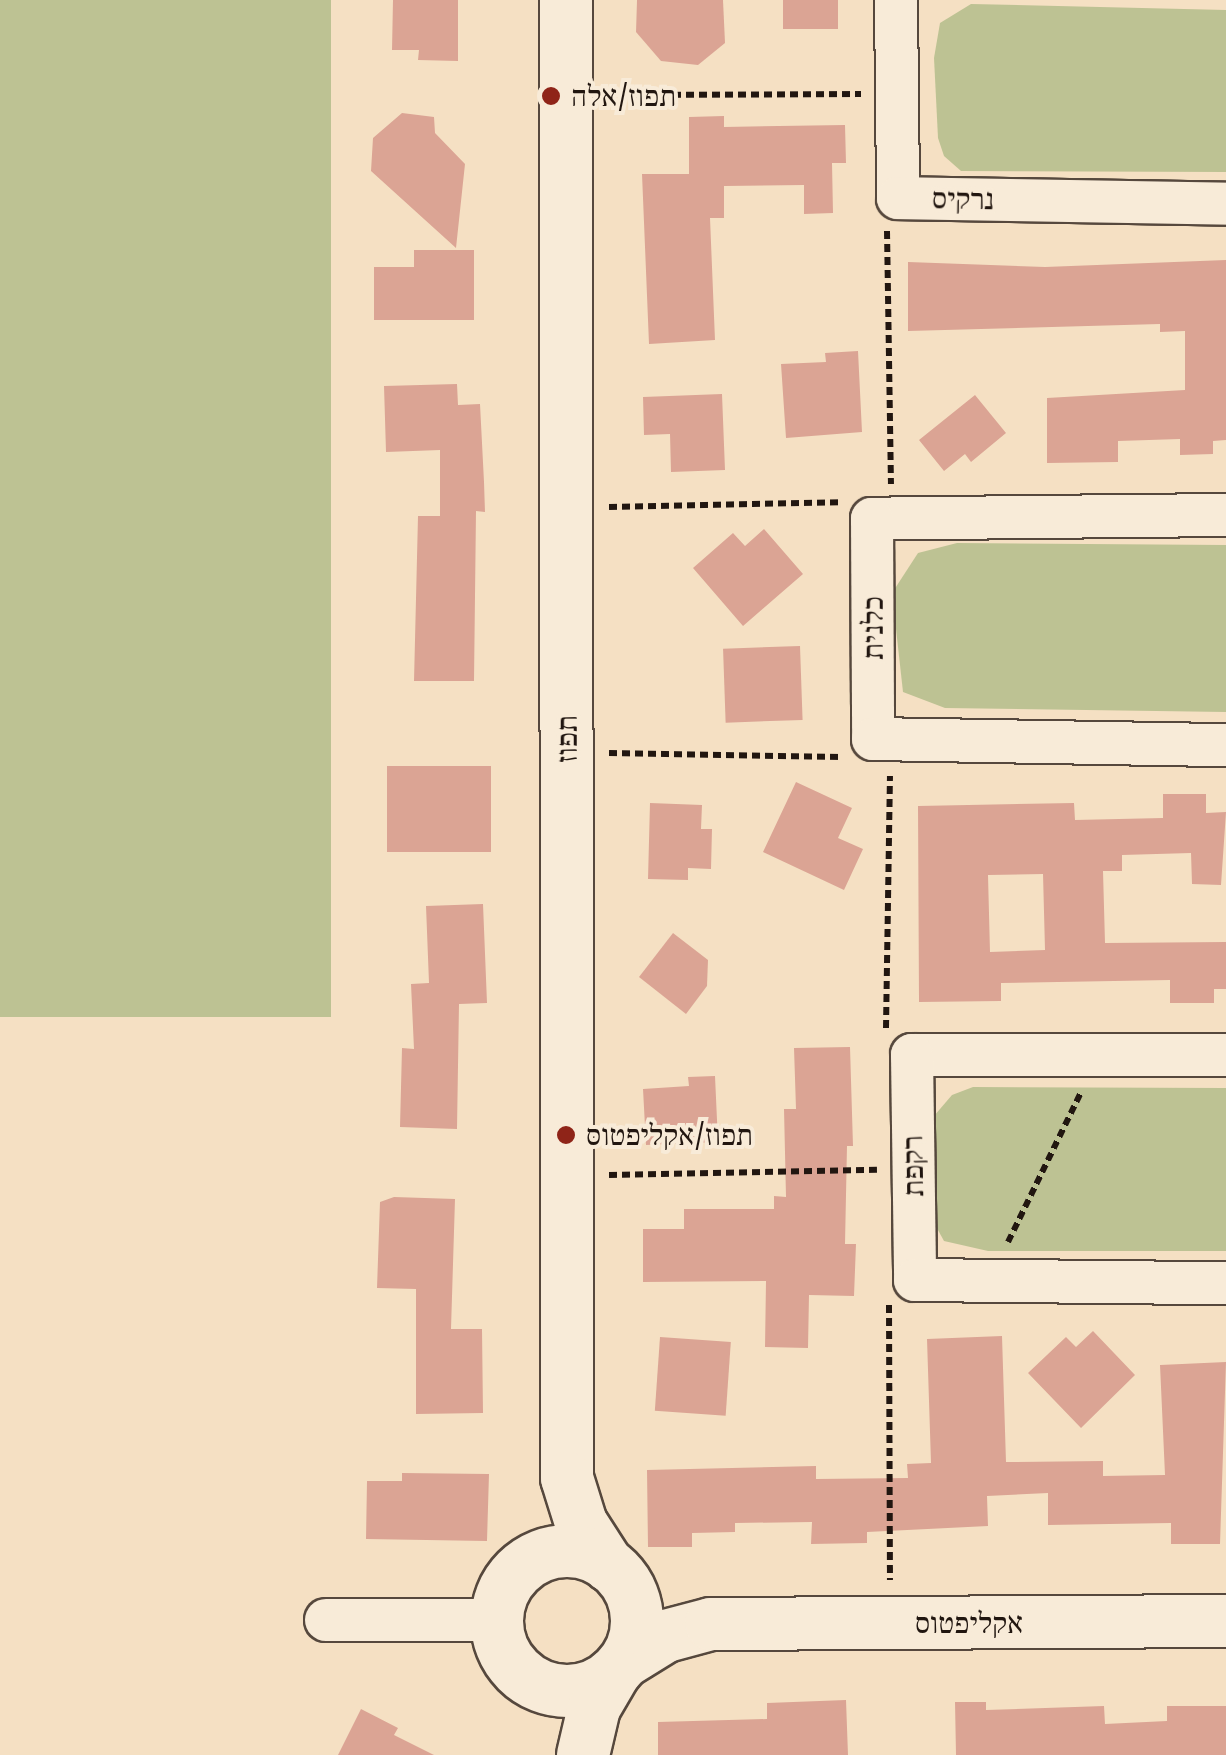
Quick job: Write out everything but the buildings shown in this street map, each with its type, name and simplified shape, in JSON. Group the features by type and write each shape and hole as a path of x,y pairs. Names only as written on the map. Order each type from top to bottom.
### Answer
{"street":[{"name":"תפוז","path":"566,0 567,1478 581,1523 613,1569"},
{"name":"נרקיס","path":"896,0 898,198 1226,204"},
{"path":"882,518 1226,515"},
{"name":"כלנית","path":"882,518 882,739"},
{"path":"882,739 1226,745"},
{"path":"912,1055 1226,1055"},
{"name":"רקפת","path":"912,1055 915,1280"},
{"path":"915,1280 1226,1283"},
{"name":"תפוז","path":"527,1565 548,1532 567,1478"},
{"path":"582,1755 594,1708 619,1667 635,1636 636,1609 613,1569 569,1552 527,1565 504,1593 497,1620 508,1659 526,1678 552,1690 579,1690 619,1667"},
{"name":"אקליפטוס","path":"613,1569 667,1607 711,1624"},
{"path":"326,1620 497,1620"},
{"name":"אקליפטוס","path":"619,1667 666,1636 711,1624 1226,1620"},
{"path":"526,1678 555,1755"}],"path":[{"path":"566,95 897,94"},
{"path":"566,508 850,502 882,518 887,220 898,198"},
{"path":"567,752 844,757 882,739 886,1030 912,1055"},
{"path":"1008,1280 1012,1230 1099,1055"},
{"path":"567,1176 913,1170"},
{"path":"891,1623 884,1310 915,1280"}],"green space":[{"path":"0,0 331,0 331,1017 0,1017"},
{"path":"971,4 1226,10 1226,172 961,171 944,156 938,138 934,58 940,23"},
{"path":"957,543 1226,545 1226,712 945,708 903,692 892,593 918,553"},
{"path":"973,1087 1226,1088 1226,1251 988,1251 944,1241 933,1221 934,1116 952,1095"}],"place":[{"name":"תפוז/אלה","path":"551,96"},
{"name":"תפוז/אקליפטוס","path":"566,1135"}]}
